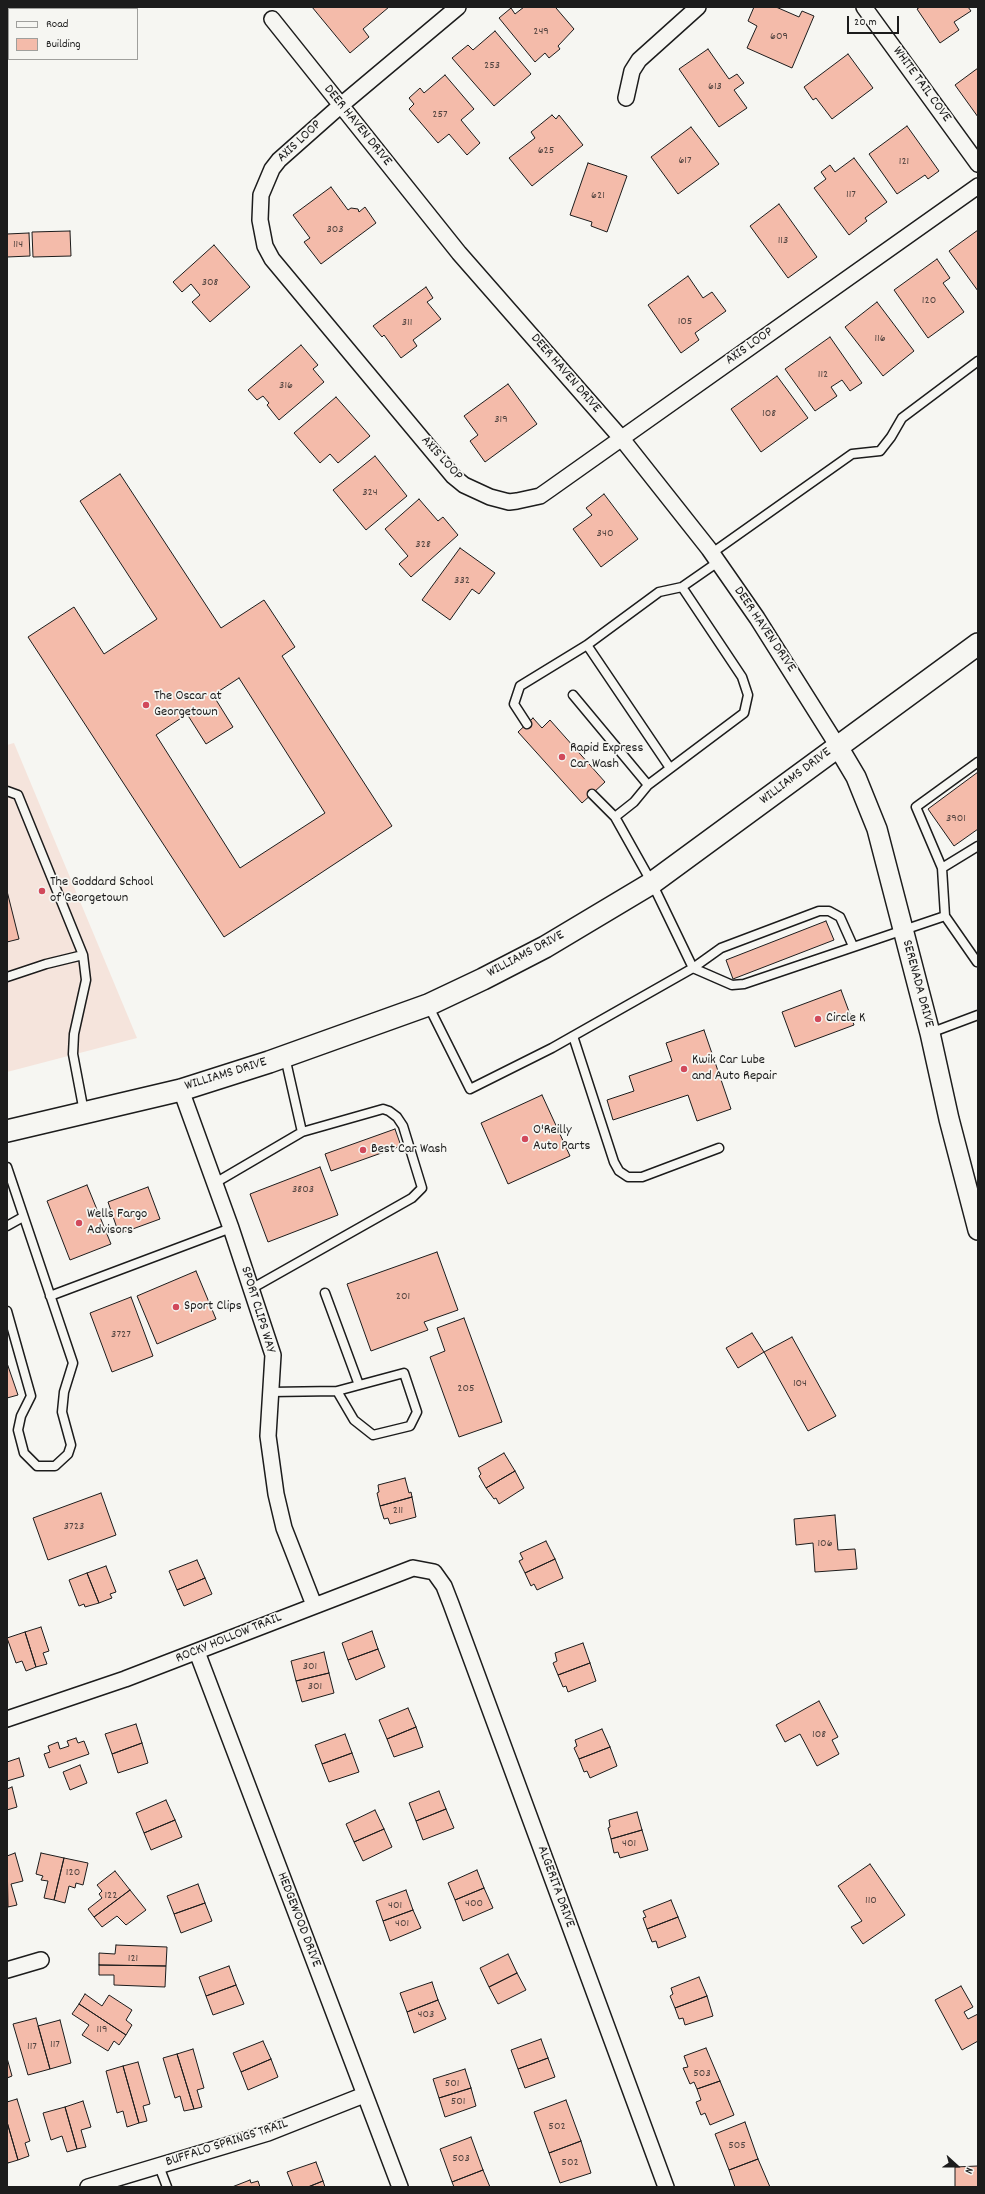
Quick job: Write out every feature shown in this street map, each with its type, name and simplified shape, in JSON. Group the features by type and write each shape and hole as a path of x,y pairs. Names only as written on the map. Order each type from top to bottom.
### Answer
{"main road":[{"name":"WILLIAMS DRIVE","path":"7,1131 181,1090 285,1056 428,1005 545,946 652,883 978,644"}],"street":[{"name":"AXIS LOOP","path":"458,7 340,106 279,160 272,169 261,195 259,208 265,246 282,270 453,476 476,492 509,502 540,496 978,186"},
{"path":"626,98 632,71 639,60 698,7"},
{"name":"WHITE TAIL COVE","path":"864,7 978,164"},
{"name":"DEER HAVEN DRIVE","path":"272,19 459,253 622,439 715,558 758,618 838,746"},
{"name":"SERENADA DRIVE","path":"838,746 856,777 871,810 930,1034 948,1119 978,1230"},
{"name":"SPORT CLIPS WAY","path":"181,1090 231,1228 273,1355 268,1436 276,1494 284,1528 314,1605"},
{"name":"ROCKY HOLLOW TRAIL","path":"7,1719 197,1652 314,1605 413,1568 434,1572 444,1586"},
{"name":"ALGERITA DRIVE","path":"444,1586 666,2187"},
{"name":"HEDGEWOOD DRIVE","path":"197,1652 400,2187"},
{"path":"7,1970 41,1960"},
{"name":"BUFFALO SPRINGS TRAIL","path":"88,2187 268,2133 364,2095"}],"lane":[{"path":"527,724 514,704 520,686 587,645 659,592 682,587 715,558 852,454 880,451 891,437 902,418 978,362"},
{"path":"616,817 634,802 648,785 744,713 748,695 742,677 682,587"},
{"path":"587,645 670,768"},
{"path":"573,695 648,785"},
{"path":"978,762 916,808 942,868 944,916 978,962"},
{"path":"7,791 18,795 83,955 86,980 74,1034 73,1054 84,1112"},
{"path":"592,794 616,817 652,883 693,968 732,985 744,984 902,929 944,916"},
{"path":"942,868 978,846"},
{"path":"428,1005 470,1089 573,1036 693,968 721,948 820,911 828,911 840,917 853,946"},
{"path":"7,977 46,964 83,955"},
{"path":"930,1034 978,1015"},
{"path":"573,1036 614,1162 619,1171 628,1177 642,1177 718,1148"},
{"path":"285,1056 302,1132"},
{"path":"215,1183 302,1132 383,1109 389,1111 403,1126 422,1188 412,1198 251,1289"},
{"path":"7,1167 73,1363 64,1392 62,1412 70,1445 68,1454 55,1466 37,1466 24,1453 18,1430 21,1416 31,1396 7,1311"},
{"path":"7,1226 24,1217"},
{"path":"50,1296 231,1228"},
{"path":"325,1293 359,1385"},
{"path":"270,1392 337,1391 404,1373 416,1412 410,1426 373,1435 354,1420 337,1391"},
{"path":"159,2166 167,2187"}],"shaded area":[{"name":"The Goddard School of Georgetown","path":"14,743 137,1038 7,1072 7,745"}],"building":[{"path":"312,7 389,7 363,29 369,37 350,53"},
{"path":"524,7 558,7 556,8 574,29 558,46 560,49 549,58 545,53 535,62 499,18 511,8 515,14"},
{"path":"754,7 776,7 799,17 802,11 814,16 792,68 747,48 757,26 748,21"},
{"path":"920,7 968,7 971,11 954,22 959,30 940,43 917,9"},
{"path":"495,31 531,74 494,106 452,58 468,45 473,50"},
{"path":"708,49 729,79 737,74 744,83 734,90 747,108 719,127 679,69"},
{"path":"848,54 873,88 832,119 816,98 813,100 804,87"},
{"path":"978,68 978,117 955,85"},
{"path":"445,75 474,109 461,120 480,143 467,155 449,134 438,143 409,109 414,104 409,98 420,88 424,93"},
{"path":"552,115 556,119 559,115 583,145 532,186 509,158 535,138 531,132"},
{"path":"907,126 939,171 928,179 925,175 897,194 869,154"},
{"path":"691,127 719,164 678,194 651,157"},
{"path":"854,158 887,202 865,218 867,221 849,235 814,188 826,179 821,172 830,165 835,172"},
{"path":"588,163 627,176 607,232 591,226 592,222 570,215"},
{"path":"331,187 348,210 351,208 358,209 359,212 365,207 376,223 321,264 304,242 310,238 293,215"},
{"path":"779,204 817,257 788,278 750,226"},
{"path":"978,230 978,291 949,251"},
{"path":"70,231 71,256 33,257 32,232"},
{"path":"29,233 30,256 7,257 7,234"},
{"path":"214,245 250,287 210,322 192,302 200,295 191,284 182,292 173,282"},
{"path":"937,259 950,278 943,283 964,312 928,338 894,290"},
{"path":"688,276 703,298 712,292 726,311 695,333 699,340 681,353 648,305"},
{"path":"426,287 433,298 427,302 441,319 413,340 417,346 401,358 384,335 382,337 373,326"},
{"path":"877,302 914,351 883,376 845,327"},
{"path":"830,337 862,383 850,391 842,380 831,387 837,396 815,411 785,369"},
{"path":"301,345 318,365 313,369 324,382 279,420 267,405 269,403 263,396 257,400 248,390"},
{"path":"777,376 808,418 761,452 731,409"},
{"path":"508,384 537,424 485,462 470,441 478,435 464,416"},
{"path":"336,397 370,436 338,463 330,454 320,463 294,433"},
{"path":"375,456 407,496 366,530 333,490"},
{"name":"The Oscar at Georgetown","path":"120,474 221,628 264,600 295,647 282,656 392,826 224,937 28,637 74,607 104,654 157,619 80,501","holes":["239,678 325,813 240,868 156,735 187,714 206,744 233,727 213,695"]},
{"path":"604,494 638,539 601,567 573,529 592,515 586,508"},
{"path":"419,499 438,521 443,517 458,535 411,577 399,564 408,556 385,529"},
{"path":"460,548 495,573 479,594 472,589 450,620 422,600"},
{"name":"Rapid Express Car Wash","path":"533,718 542,728 550,720 605,782 582,803 518,732"},
{"path":"978,772 978,829 954,846 928,809"},
{"path":"7,891 19,939 7,942"},
{"path":"826,921 834,940 733,979 726,960"},
{"name":"Circle K","path":"841,990 854,1025 795,1047 782,1012"},
{"name":"Kwik Car Lube and Auto Repair","path":"704,1030 731,1109 697,1121 688,1095 613,1120 607,1100 634,1091 629,1076 672,1061 666,1043"},
{"name":"O'Reilly Auto Parts","path":"542,1095 570,1156 508,1184 481,1123"},
{"name":"Best Car Wash","path":"395,1129 401,1146 331,1171 325,1154"},
{"path":"320,1167 338,1215 268,1242 250,1194"},
{"path":"87,1185 111,1244 70,1260 47,1201"},
{"path":"148,1187 160,1219 119,1234 108,1202"},
{"path":"437,1252 458,1310 424,1322 428,1330 371,1351 347,1284"},
{"name":"Sport Clips","path":"196,1271 216,1319 157,1344 137,1296"},
{"path":"131,1297 153,1356 112,1372 90,1313"},
{"path":"464,1318 502,1422 459,1437 430,1357 445,1351 437,1328"},
{"path":"752,1333 764,1352 738,1368 726,1348"},
{"path":"792,1337 836,1416 808,1431 764,1352"},
{"path":"7,1363 18,1395 7,1398"},
{"path":"504,1453 515,1471 486,1488 479,1476 481,1474 478,1468"},
{"path":"515,1471 524,1488 499,1504 496,1498 494,1499 486,1488"},
{"path":"405,1478 409,1493 411,1492 412,1497 380,1506 377,1493 379,1492 378,1485"},
{"path":"101,1493 116,1535 48,1560 33,1518"},
{"path":"412,1497 416,1517 390,1524 388,1518 384,1519 380,1506"},
{"path":"835,1515 838,1550 855,1549 857,1569 815,1572 813,1543 796,1545 794,1519"},
{"path":"546,1541 555,1559 525,1573 519,1561 523,1559 520,1553"},
{"path":"555,1559 563,1578 537,1590 534,1584 531,1586 525,1573"},
{"path":"197,1560 205,1578 177,1590 169,1571"},
{"path":"106,1566 116,1592 110,1594 112,1598 99,1603 87,1573"},
{"path":"87,1573 99,1603 85,1607 84,1604 79,1606 69,1580"},
{"path":"205,1578 212,1594 184,1606 177,1590"},
{"path":"41,1627 49,1651 43,1653 47,1664 36,1667 25,1632"},
{"path":"372,1631 378,1649 348,1660 342,1643"},
{"path":"25,1632 36,1667 26,1671 22,1661 16,1663 7,1638"},
{"path":"583,1643 590,1663 558,1675 553,1663 557,1661 555,1653"},
{"path":"378,1649 385,1667 356,1680 348,1660"},
{"path":"324,1652 329,1673 296,1681 291,1661"},
{"path":"590,1663 596,1681 568,1692 566,1686 563,1687 558,1675"},
{"path":"329,1673 334,1693 302,1702 296,1681"},
{"path":"819,1701 838,1737 832,1740 839,1754 817,1766 800,1734 785,1742 776,1725"},
{"path":"408,1708 416,1727 387,1739 379,1720"},
{"path":"136,1724 142,1743 112,1754 105,1734"},
{"path":"416,1727 423,1747 394,1757 387,1739"},
{"path":"602,1729 610,1747 579,1759 574,1748 577,1746 575,1740"},
{"path":"345,1734 352,1753 322,1764 315,1745"},
{"path":"76,1738 78,1743 84,1741 89,1754 49,1768 44,1754 50,1752 48,1746 58,1742 60,1749 69,1746 67,1741"},
{"path":"142,1743 148,1763 118,1773 112,1754"},
{"path":"610,1747 617,1766 590,1778 587,1771 584,1772 579,1759"},
{"path":"352,1753 359,1772 329,1782 322,1764"},
{"path":"19,1758 24,1776 7,1781 7,1762"},
{"path":"80,1765 87,1783 70,1790 63,1772"},
{"path":"12,1787 17,1807 7,1810 7,1789"},
{"path":"439,1791 446,1809 416,1821 409,1803"},
{"path":"166,1800 175,1820 144,1833 136,1813"},
{"path":"446,1809 454,1828 423,1840 416,1821"},
{"path":"375,1810 384,1829 354,1842 346,1824"},
{"path":"637,1812 642,1830 611,1839 608,1828 610,1827 609,1820"},
{"path":"175,1820 182,1837 151,1850 144,1833"},
{"path":"384,1829 392,1847 363,1861 354,1842"},
{"path":"642,1830 648,1850 620,1858 618,1852 614,1853 611,1839"},
{"path":"15,1853 23,1881 11,1884 17,1905 8,1907 7,1856"},
{"path":"41,1853 64,1858 54,1900 44,1898 48,1881 41,1880 43,1876 36,1874"},
{"path":"64,1858 88,1863 83,1885 76,1883 75,1888 69,1886 65,1903 54,1900"},
{"path":"870,1864 905,1915 863,1944 851,1927 862,1921 838,1886"},
{"path":"477,1870 484,1888 455,1900 448,1883"},
{"path":"115,1871 130,1890 94,1917 88,1909 102,1898 99,1894 102,1891 97,1885"},
{"path":"198,1884 205,1903 174,1914 167,1896"},
{"path":"484,1888 493,1908 463,1921 455,1900"},
{"path":"130,1890 146,1910 126,1925 117,1916 102,1927 94,1917"},
{"path":"406,1890 413,1910 383,1921 376,1901"},
{"path":"671,1900 678,1917 647,1929 643,1918 646,1917 643,1911"},
{"path":"205,1903 212,1921 181,1933 174,1914"},
{"path":"413,1910 421,1928 390,1941 383,1921"},
{"path":"678,1917 686,1937 658,1948 656,1941 652,1942 647,1929"},
{"path":"116,1945 167,1947 166,1966 99,1965 99,1953 115,1954"},
{"path":"508,1954 517,1973 489,1987 480,1968"},
{"path":"99,1965 166,1966 165,1987 114,1985 114,1975 99,1975"},
{"path":"229,1966 236,1985 206,1996 199,1977"},
{"path":"517,1973 526,1990 498,2004 489,1987"},
{"path":"699,1977 707,1996 675,2008 670,1996 673,1994 671,1988"},
{"path":"432,1982 438,2000 407,2012 400,1993"},
{"path":"236,1985 244,2004 213,2015 206,1996"},
{"path":"961,1986 973,2007 964,2012 968,2019 978,2014 978,2041 962,2050 935,2000"},
{"path":"85,1994 102,2006 109,1995 132,2010 126,2020 132,2025 126,2035 79,2004"},
{"path":"707,1996 713,2016 685,2025 683,2018 679,2019 675,2008"},
{"path":"438,2000 446,2019 414,2033 407,2012"},
{"path":"79,2004 126,2035 119,2045 114,2041 108,2051 82,2035 89,2025 72,2014"},
{"path":"36,2018 50,2069 28,2075 13,2024"},
{"path":"60,2020 71,2063 50,2069 38,2026"},
{"path":"541,2039 548,2058 518,2069 511,2050"},
{"path":"263,2041 271,2059 241,2072 233,2053"},
{"path":"706,2048 720,2081 697,2089 694,2082 690,2084 683,2068 688,2067 684,2056"},
{"path":"193,2049 204,2088 197,2090 202,2107 194,2109 177,2054"},
{"path":"177,2054 194,2109 184,2111 180,2096 175,2098 163,2058"},
{"path":"7,2058 12,2076 7,2078"},
{"path":"548,2058 555,2077 525,2088 518,2069"},
{"path":"271,2059 278,2077 248,2090 241,2072"},
{"path":"138,2062 150,2104 143,2106 147,2121 139,2123 123,2066"},
{"path":"123,2066 139,2123 127,2127 123,2111 117,2113 106,2071"},
{"path":"465,2069 471,2088 439,2098 433,2079"},
{"path":"720,2081 734,2115 710,2125 705,2113 701,2115 696,2102 701,2100 697,2089"},
{"path":"471,2088 476,2106 445,2117 439,2098"},
{"path":"17,2099 30,2141 25,2143 29,2156 18,2160 7,2122 7,2102"},
{"path":"566,2100 581,2141 549,2153 534,2112"},
{"path":"83,2101 91,2127 81,2130 86,2147 77,2149 65,2107"},
{"path":"65,2107 77,2149 67,2152 62,2136 51,2140 43,2113"},
{"path":"7,2122 18,2160 8,2163 7,2160"},
{"path":"745,2122 758,2159 729,2170 715,2134"},
{"path":"471,2137 483,2170 452,2182 440,2149"},
{"path":"581,2141 591,2173 560,2183 549,2153"},
{"path":"758,2159 770,2187 735,2187 729,2170"},
{"path":"316,2162 323,2181 308,2187 293,2187 287,2172"},
{"path":"978,2166 978,2187 955,2187 955,2167"},
{"path":"483,2170 490,2187 454,2187 452,2182"},
{"path":"250,2180 251,2183 258,2181 260,2187 232,2187"},
{"path":"323,2181 325,2187 308,2187"}],"place":[{"name":"The Oscar at Georgetown","path":"146,705"},
{"name":"Rapid Express Car Wash","path":"562,757"},
{"name":"The Goddard School of Georgetown","path":"42,891"},
{"name":"Circle K","path":"818,1019"},
{"name":"Kwik Car Lube and Auto Repair","path":"684,1069"},
{"name":"O'Reilly Auto Parts","path":"525,1139"},
{"name":"Best Car Wash","path":"363,1150"},
{"name":"Wells Fargo Advisors","path":"79,1223"},
{"name":"Sport Clips","path":"176,1307"}]}
